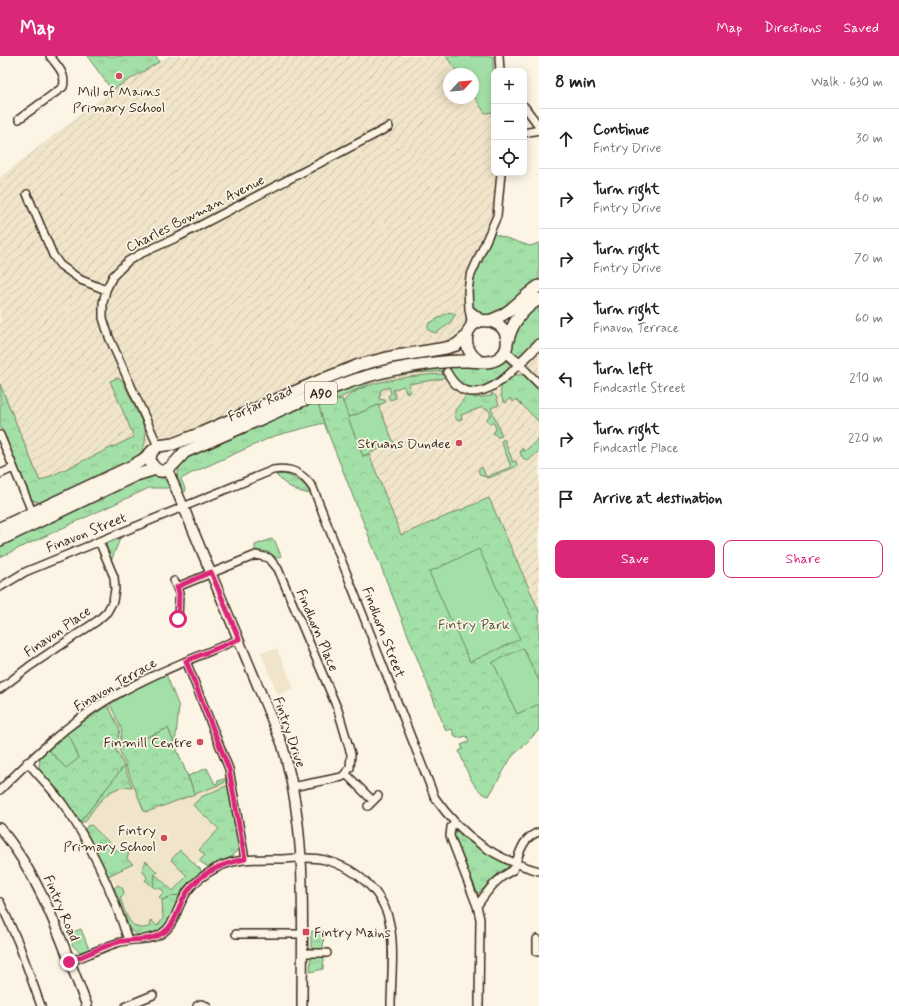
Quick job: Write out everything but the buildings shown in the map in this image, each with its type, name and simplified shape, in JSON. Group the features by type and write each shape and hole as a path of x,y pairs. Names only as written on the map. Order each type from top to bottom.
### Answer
{"highway":[{"name":"A90","path":"468,333 475,324 494,320 502,315 539,286"},
{"path":"506,346 511,327 519,317 539,299"},
{"path":"486,321 493,322 503,329 506,346"},
{"path":"468,333 466,345 469,352 481,362"},
{"name":"Forfar Road","path":"0,528 33,514 132,466 144,459 158,447 173,444 199,434 359,365 391,357 446,348 460,342 468,333"},
{"name":"A90","path":"481,362 494,361 506,346"},
{"name":"Forfar Road","path":"171,467 185,452 358,378 411,366 463,361 481,362"},
{"path":"158,447 171,447 175,453 171,467 161,470 156,468 150,460 158,447"},
{"path":"0,540 136,475 156,468"}],"street":[{"path":"18,119 63,87 65,81 64,75 50,56"},
{"path":"500,56 500,68"},
{"path":"527,110 539,126"},
{"name":"Charles Bowman Avenue","path":"158,447 109,337 103,318 103,303 106,290 120,268 140,254 178,237 390,127"},
{"path":"527,132 539,130"},
{"path":"468,333 471,320 468,291 470,277 497,216 501,176"},
{"path":"27,194 53,255 60,265 81,280 106,290"},
{"path":"470,309 486,321"},
{"path":"447,372 451,380 465,390 483,391 495,386 539,344"},
{"path":"506,346 519,364 539,384"},
{"path":"0,435 33,514"},
{"name":"Fintry Drive","path":"171,467 183,506 282,744 292,787 302,859 302,1006"},
{"path":"0,474 14,468"},
{"name":"Findhorn Street","path":"183,506 273,470 291,470 308,480 313,488 435,798 455,823 485,848 516,865 539,871"},
{"name":"Finavon Street","path":"0,587 25,572 183,506"},
{"name":"Finavon Place","path":"0,689 30,666 97,621 107,612 113,601 115,590 114,577 99,541"},
{"name":"Findhorn Place","path":"211,572 256,555 263,555 274,562 338,710 351,754 350,768 346,774"},
{"path":"178,619 179,593 175,584 211,572"},
{"name":"Finavon Terrace","path":"0,790 27,762 62,732 106,700 186,661 239,639"},
{"path":"186,661 229,769 245,859"},
{"path":"27,762 64,806 95,856 128,940"},
{"path":"292,787 338,779 346,774 373,801"},
{"path":"455,823 450,827 450,836 477,906 481,935 479,1006"},
{"name":"Fintry Road","path":"0,828 25,860 40,888 87,1006"},
{"path":"477,906 490,886 500,877 513,870 524,841 531,835 539,832"},
{"path":"69,962 128,940 148,939 163,933 170,926 183,899 198,880 218,866 245,859 324,860 345,866 362,877 373,889 387,912 391,936 391,1006"},
{"path":"0,902 18,942 41,1006"},
{"path":"236,934 303,934"},
{"path":"303,953 327,953"},
{"path":"126,1006 153,995"},
{"path":"197,1006 201,1004 207,1006"}],"shaded area":[{"path":"168,56 446,56 454,68 443,68 443,104 479,104 485,113 491,112 491,176 495,176 495,178 491,233 471,277 469,309 480,321 469,330 475,359 502,355 515,368 539,344 539,611 489,498 401,535 369,454 348,418 342,400 336,401 326,378 164,445 33,514 0,435 0,177 112,90"},
{"path":"277,649 294,688 278,695 261,652"},
{"name":"Fintry Primary School","path":"168,728 188,776 207,768 215,784 218,783 217,781 227,778 224,783 229,787 233,856 208,867 199,861 195,865 202,871 185,886 168,922 155,932 137,934 131,931 128,925 114,888 116,886 114,881 111,881 85,830 87,826 85,822 80,822 125,764 119,749"}],"green space":[{"name":"Mill of Mains Primary School","path":"87,56 156,56 159,62 112,90"},
{"path":"446,56 493,56 493,68 491,68 491,112 485,113 479,104 479,68 454,68"},
{"path":"494,234 530,246 539,243 539,279 502,309 489,316 481,314 474,307 472,287 480,263"},
{"path":"539,305 539,339 522,355 515,356 508,350 512,334 534,307"},
{"path":"449,312 456,314 449,324 436,333 428,330 428,324"},
{"path":"503,360 509,363 510,368 496,381 485,386 474,387 463,384 458,381 451,371 414,373 374,381 340,398 318,402 324,423 274,436 192,473 181,479 186,491 182,492 177,479 180,463 197,450 234,434 262,426 279,415 348,385 414,369 451,366 487,367"},
{"path":"443,374 445,377 440,379 408,384 411,392 407,393 403,386 393,390 396,398 390,400 388,396 391,393 389,387 381,390 379,399 385,400 386,402 348,418 343,403 350,395 360,389 388,380"},
{"path":"513,375 523,375 539,391 539,422 516,399 513,402 510,398 506,403 503,401 501,396 502,386"},
{"path":"117,378 123,381 145,429 146,439 142,451 132,460 41,503 34,501 29,496 0,426 0,384 40,481 134,437 110,381"},
{"path":"491,393 496,396 499,405 491,408 502,436 498,437 493,433 496,429 494,423 489,423 487,418 491,415 488,409 483,407 461,415 462,419 458,421 455,417 455,410 467,395 474,395 474,398 492,396"},
{"name":"Fintry Park","path":"342,399 363,456 369,454 401,535 489,498 539,611 539,730 511,758 489,796 478,789 474,784 459,751 463,749 461,745 469,742 467,736 458,738 455,737 452,729 446,731 324,423 318,403"},
{"path":"378,405 394,443 363,456 348,418"},
{"path":"504,439 513,462 516,461 517,465 489,478 486,477 511,467 501,441"},
{"path":"539,439 539,451 528,461 523,458 520,453 522,448 525,451"},
{"path":"482,467 486,477 480,475 478,470"},
{"path":"155,474 164,479 172,488 149,488 0,557 0,545 142,477"},
{"path":"284,474 300,481 306,486 310,494 291,488 276,475"},
{"path":"121,536 112,559 110,559 106,545"},
{"path":"271,539 275,541 281,556 277,558 268,552 255,550 255,545"},
{"path":"479,549 520,639 470,662 429,572"},
{"path":"523,648 539,681 539,704 517,714 493,662"},
{"path":"166,674 179,707 175,745 168,728 119,749 122,730 110,704"},
{"path":"108,705 120,730 116,749 124,766 80,822 59,791 39,769 40,757 48,749 66,768 71,739 66,734"},
{"path":"168,728 195,794 147,812 144,811 119,749"},
{"path":"66,734 71,739 79,758 66,768 48,749"},
{"path":"124,766 132,787 124,787 110,792 98,803 85,822 80,822"},
{"path":"207,768 215,784 218,783 217,781 227,778 224,783 195,794 188,776"},
{"path":"226,786 229,787 239,847 233,856 208,867 199,861 205,855 199,850 219,829 193,805 201,797"},
{"path":"91,825 119,852 124,847 129,852 127,859 133,864 108,876 85,830 87,826"},
{"path":"455,831 459,831 488,854 508,865 508,868 497,875 478,894 453,834"},
{"path":"180,850 202,871 185,886 180,895 162,900 159,897 164,892 161,889 153,887 155,874 173,891 187,876 171,860"},
{"path":"146,861 157,872 155,874 153,887 145,880 147,878 144,872 142,873"},
{"path":"118,885 123,889 124,895 120,897 126,915 133,925 144,928 151,926 149,922 151,920 157,926 163,919 162,900 180,895 172,914 164,926 153,933 146,935 138,934 131,931 128,927 114,888"},
{"path":"81,929 89,949 80,952 73,946 68,934"},
{"path":"311,931 324,934 323,949 311,950"},
{"path":"311,956 324,957 323,969 310,972"}],"place":[{"name":"Mill of Mains Primary School","path":"119,76"},
{"name":"Struans Dundee","path":"459,443"},
{"name":"Finmill Centre","path":"200,742"},
{"name":"Fintry Primary School","path":"164,838"},
{"name":"Fintry Mains","path":"306,932"}],"route":[{"path":"69,962 117,943 128,940 148,939 163,933 176,917 183,899 189,889 198,880 218,866 245,859 229,769 186,661 239,639 211,572 177,587 179,593 178,619"}]}
